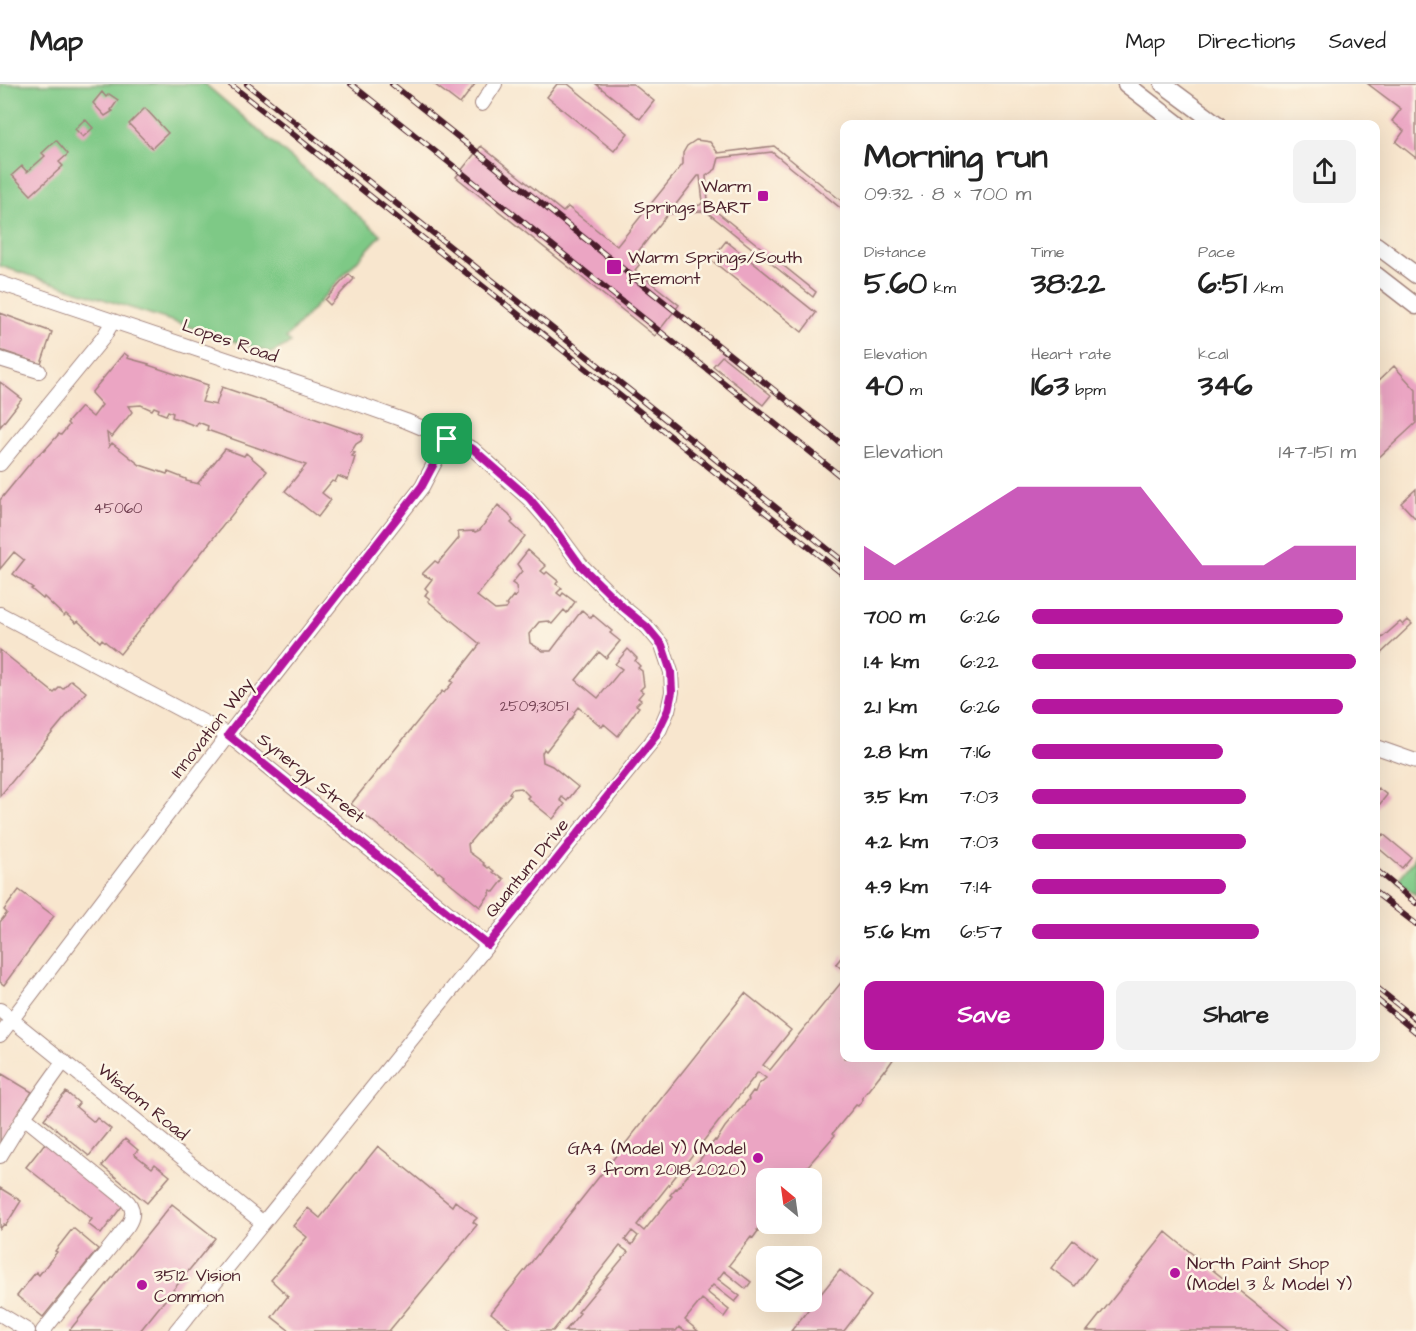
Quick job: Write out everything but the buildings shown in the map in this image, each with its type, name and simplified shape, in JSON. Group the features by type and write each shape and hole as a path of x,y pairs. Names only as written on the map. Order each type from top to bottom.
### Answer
{"main road":[{"path":"1126,84 1173,120"},
{"path":"1163,84 1212,120"},
{"path":"1380,247 1416,274"},
{"path":"1380,278 1416,306"}],"street":[{"path":"482,104 484,97 495,84"},
{"name":"Lopes Road","path":"0,283 353,402 447,439"},
{"path":"0,465 103,338 113,321"},
{"path":"0,359 39,371"},
{"name":"Innovation Way","path":"0,1035 228,735 422,486 447,439"},
{"name":"Quantum Drive","path":"176,1331 655,737 668,710 672,681 662,645 647,627 581,566 529,498 473,449 447,439"},
{"name":"Synergy Street","path":"0,614 228,735 488,945"},
{"path":"1380,748 1416,761"},
{"name":"Wisdom Road","path":"0,1010 263,1223"},
{"path":"0,1156 24,1117 64,1061"},
{"path":"24,1117 124,1198 133,1211 129,1225 43,1331"},
{"path":"0,1314 28,1331"}],"green space":[{"path":"0,84 205,84 381,235 286,338 291,343 271,353 0,266"},
{"path":"1416,852 1416,895 1397,881 1413,861"}],"railway":[{"path":"230,84 840,572"},
{"path":"247,84 840,559"},
{"path":"351,84 840,476"},
{"path":"392,84 840,443"},
{"path":"1380,873 1416,903"},
{"path":"1380,896 1416,924"},
{"path":"1380,990 1416,1019"},
{"path":"1380,1002 1416,1032"}],"place":[{"name":"Warm Springs BART","path":"763,196"},
{"name":"Warm Springs/South Fremont","path":"614,267"},
{"name":"GA4 (Model Y) (Model 3 from 2018-2020)","path":"758,1158"},
{"name":"North Paint Shop (Model 3 & Model Y)","path":"1175,1273"},
{"name":"3512 Vision Common","path":"142,1285"}],"route":[{"path":"447,439 473,449 529,498 581,566 647,627 662,645 672,681 668,710 655,737 488,945 228,735 422,486 447,439"}]}
